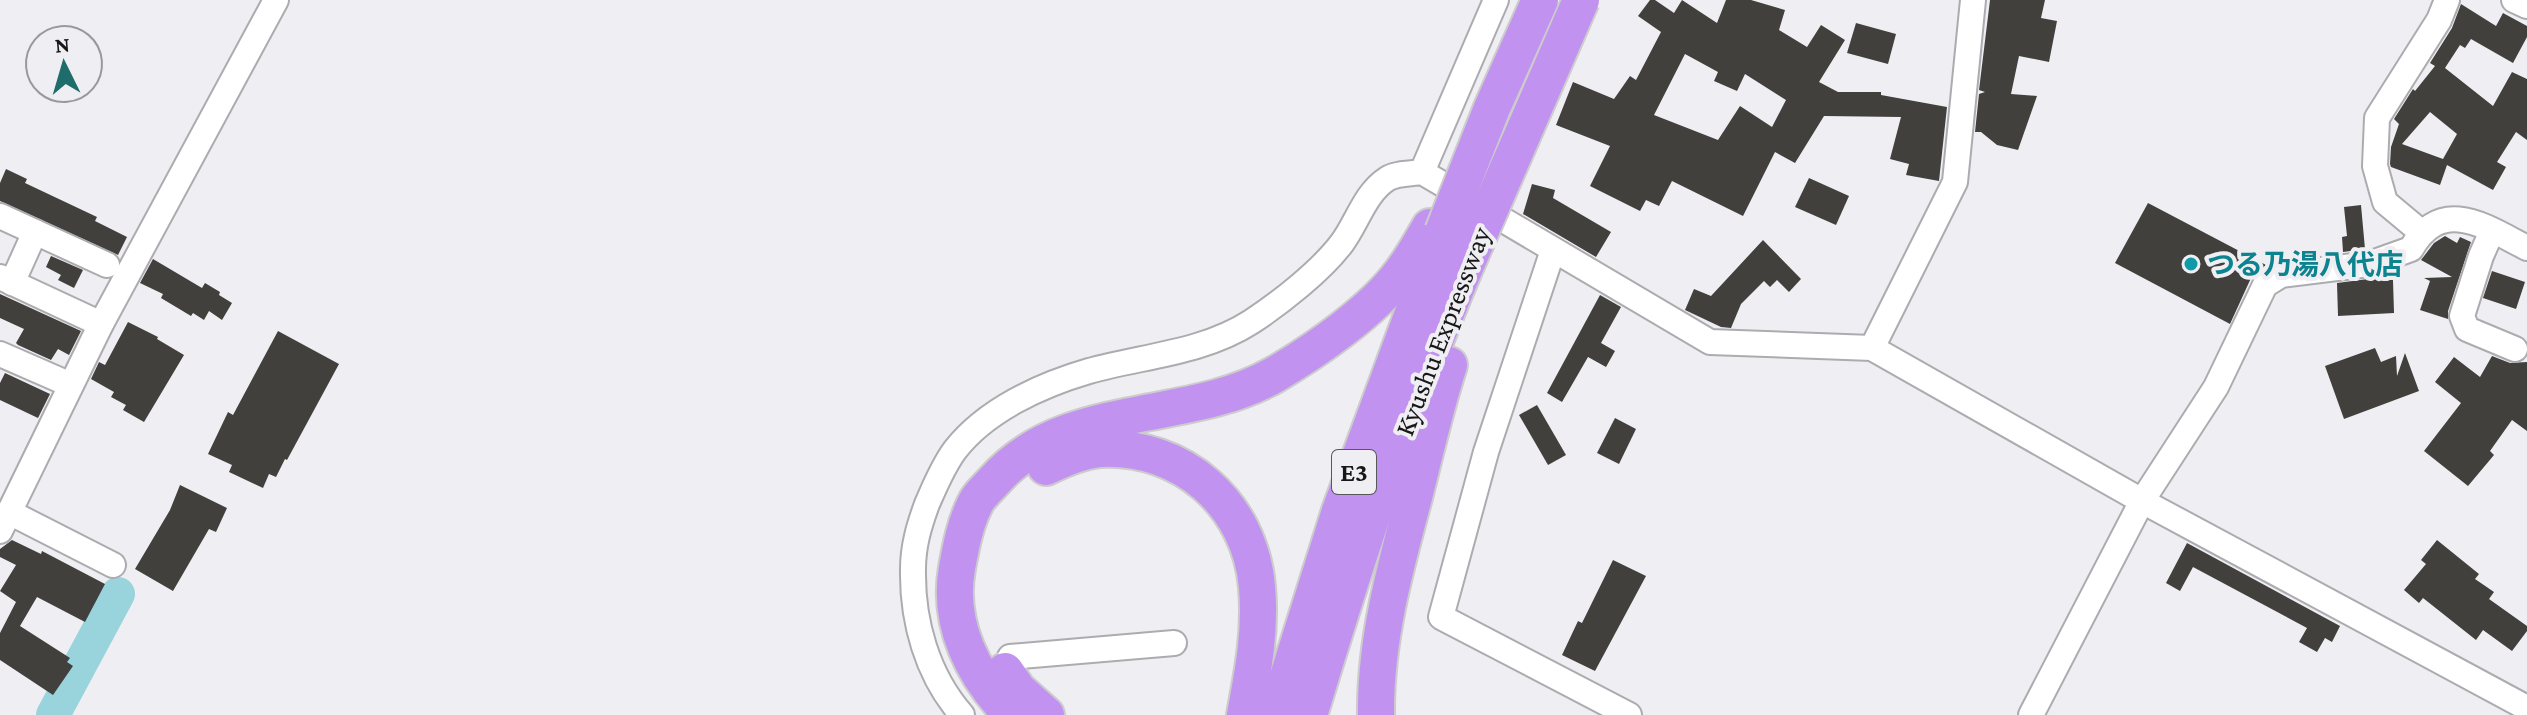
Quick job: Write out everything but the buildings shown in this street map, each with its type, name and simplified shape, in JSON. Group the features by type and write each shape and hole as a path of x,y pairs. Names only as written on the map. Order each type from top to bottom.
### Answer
{"highway":[{"name":"Kyushu Expressway","path":"1309,715 1334,632 1446,310 1492,108 1540,0"},
{"path":"1376,715 1381,636 1444,382 1460,238 1581,0"},
{"name":"Kyushu Expressway","path":"1276,715 1340,511 1460,238"},
{"path":"1012,715 984,680 963,646 954,583 962,540 976,501 1009,464 1030,450 1099,421 1211,399 1272,376 1328,340 1400,274 1460,238"},
{"path":"1046,715 1018,690 987,644 975,602 977,566 985,533 1000,507 1026,477 1059,461 1098,449 1141,451 1167,459 1193,472 1233,515 1248,545 1257,586 1257,653 1245,715"}],"street":[{"path":"113,565 5,522 101,324 276,0"},
{"path":"1422,172 1496,0"},
{"path":"1872,348 1955,182 1973,0"},
{"path":"2421,232 2385,202 2375,166 2377,118 2439,20 2447,0"},
{"path":"2514,0 2527,6"},
{"path":"962,715 949,701 930,663 920,634 913,582 913,556 918,529 935,485 955,450 990,418 1032,393 1086,372 1189,349 1247,325 1285,299 1341,244 1379,184 1390,176 1422,172 1710,342 1872,348 2142,501 2527,708"},
{"path":"0,216 107,265"},
{"path":"2031,715 2142,501 2216,387 2265,285 2281,275 2369,264 2411,249 2421,232 2449,218 2478,223 2527,248"},
{"path":"2492,231 2462,316 2467,329 2515,349"},
{"path":"35,232 6,280 101,324"},
{"path":"1553,250 1486,452 1441,617 1629,715"},
{"path":"0,354 71,385"},
{"path":"1010,657 1174,643"},
{"path":"930,663 957,661"}],"waterway":[{"path":"53,715 118,594"}],"place":[{"name":"つる乃湯八代店","path":"2191,264"}]}
